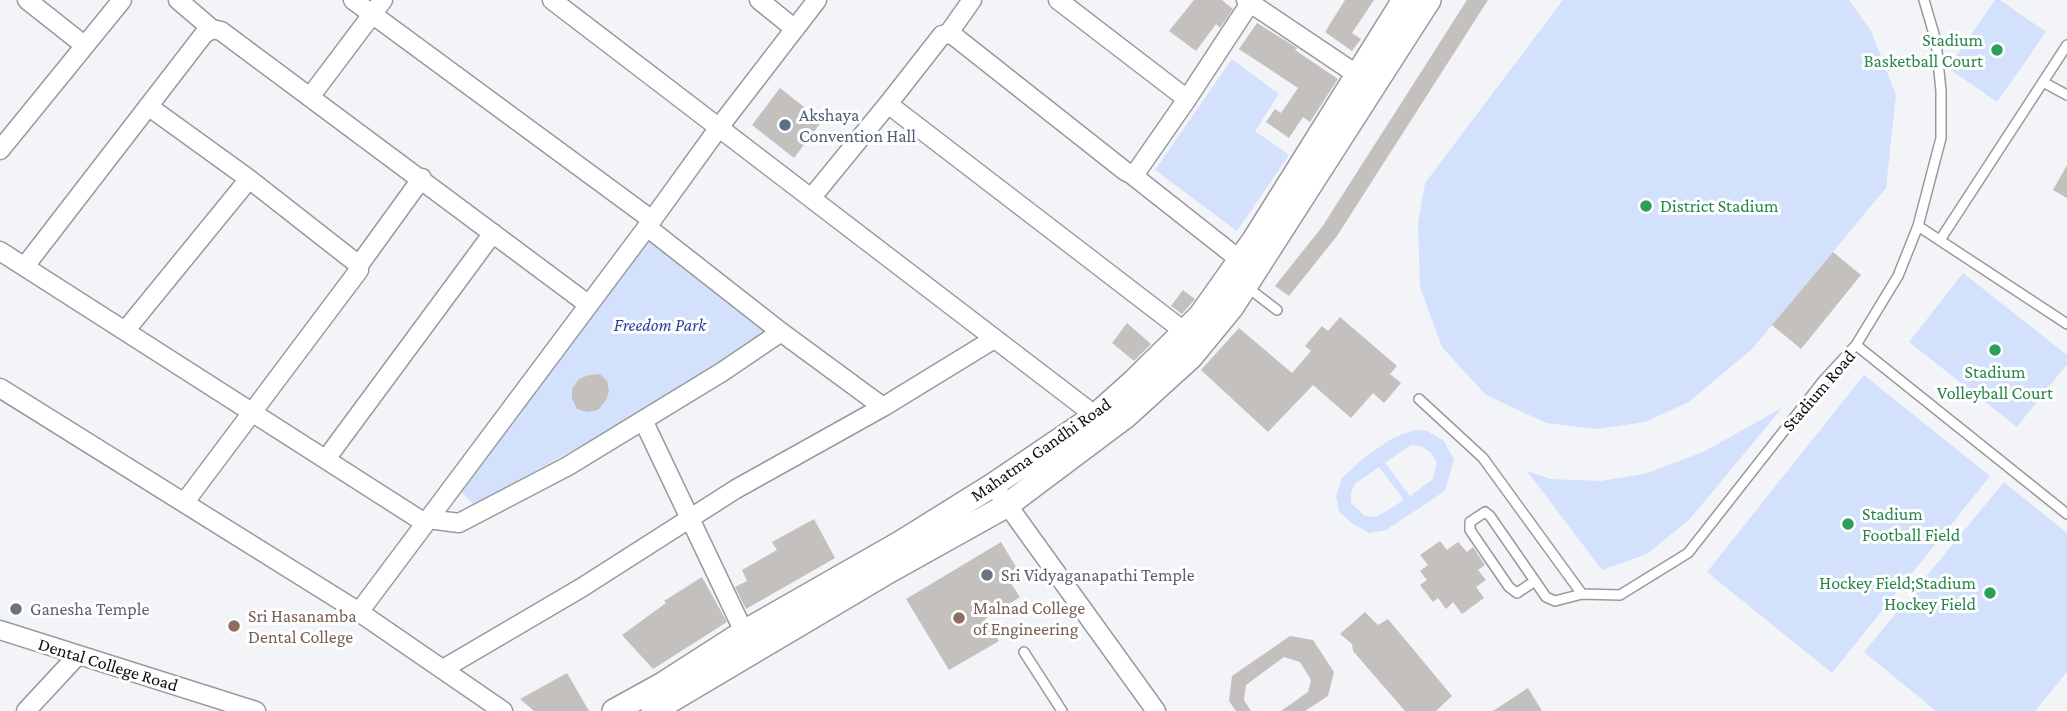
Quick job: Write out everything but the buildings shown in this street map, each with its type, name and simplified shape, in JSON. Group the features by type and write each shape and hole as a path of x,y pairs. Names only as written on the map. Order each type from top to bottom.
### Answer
{"street":[{"path":"27,0 84,45"},
{"path":"0,150 122,0"},
{"path":"178,0 212,29 221,31 422,178 589,305"},
{"path":"353,0 649,224 781,332 883,407"},
{"path":"310,97 383,0"},
{"path":"552,0 1103,421"},
{"path":"759,0 795,29"},
{"path":"359,612 720,126 817,0"},
{"path":"812,197 942,35 948,33 972,0"},
{"path":"1058,0 1187,99"},
{"name":"Mahatma Gandhi Road","path":"653,711 847,595 1006,506 1103,421 1191,357 1232,307 1245,286 1366,80 1404,0"},
{"name":"Mahatma Gandhi Road","path":"614,711 1103,421 1200,316 1366,80 1429,0"},
{"path":"1131,174 1137,171 1187,99 1250,1 1366,80"},
{"path":"25,266 204,34 212,29"},
{"path":"948,33 1240,260"},
{"path":"888,104 1185,332"},
{"path":"148,106 249,179 359,265"},
{"path":"184,503 359,270 359,265 422,178"},
{"path":"125,331 249,179"},
{"path":"326,459 493,233"},
{"path":"0,251 427,521 458,523 568,466 722,372 781,332"},
{"path":"443,670 581,588 736,489 883,407 994,339"},
{"path":"0,388 359,612 503,711"},
{"path":"643,420 744,632"},
{"path":"993,485 1156,711"},
{"name":"Dental College Road","path":"0,630 256,711"},
{"path":"26,711 77,656"}],"lane":[{"path":"1856,345 1898,276 1919,226 1941,138 1941,91 1936,41 1924,0"},
{"path":"1940,240 2067,45"},
{"path":"2043,82 2067,95"},
{"path":"1919,226 2067,324"},
{"path":"1245,286 1277,310"},
{"name":"Stadium Road","path":"1535,582 1546,597 1555,601 1582,594 1620,595 1688,553 1823,381 1856,345 2067,514"},
{"path":"1419,399 1483,458 1582,594"},
{"path":"1485,512 1490,516 1535,582 1517,593 1509,587 1470,530 1470,523 1485,512"},
{"path":"1024,652 1062,711"}],"green space":[{"name":"District Stadium","path":"1563,0 1849,0 1871,31 1896,95 1886,188 1753,348 1689,402 1645,422 1596,429 1546,423 1486,395 1442,347 1420,287 1418,223 1425,183"},
{"name":"Stadium Basketball Court","path":"1995,0 2000,0 2046,32 1997,102 1948,68"},
{"path":"1232,59 1279,94 1255,131 1289,155 1237,231 1155,170"},
{"name":"Freedom Park","path":"649,239 767,332 602,434 474,505 459,490"},
{"path":"1963,273 2067,355 2067,364 2017,427 1909,342"},
{"name":"Stadium Football Field","path":"1864,375 1990,476 1832,673 1707,572"},
{"path":"1782,408 1689,520 1647,554 1602,570 1527,471 1551,479 1601,481 1648,473 1705,451"},
{"path":"1414,430 1427,431 1444,441 1454,460 1445,491 1386,530 1369,533 1339,512 1336,496 1342,478 1366,456 1393,438","holes":["1411,445 1421,446 1431,453 1437,462 1433,479 1410,496 1385,463","1379,467 1404,500 1376,517 1365,516 1351,503 1351,492 1356,483"]},
{"name":"Hockey Field;Stadium Hockey Field","path":"2004,482 2067,533 2067,672 2035,711 1936,711 1864,652"}],"place":[{"name":"Stadium Basketball Court","path":"1997,50"},
{"name":"Akshaya Convention Hall","path":"785,125"},
{"name":"District Stadium","path":"1646,206"},
{"name":"Stadium Volleyball Court","path":"1995,350"},
{"name":"Stadium Football Field","path":"1848,524"},
{"name":"Sri Vidyaganapathi Temple","path":"987,575"},
{"name":"Hockey Field;Stadium Hockey Field","path":"1990,593"},
{"name":"Ganesha Temple","path":"16,609"},
{"name":"Malnad College of Engineering","path":"959,618"},
{"name":"Sri Hasanamba Dental College","path":"234,626"}]}
